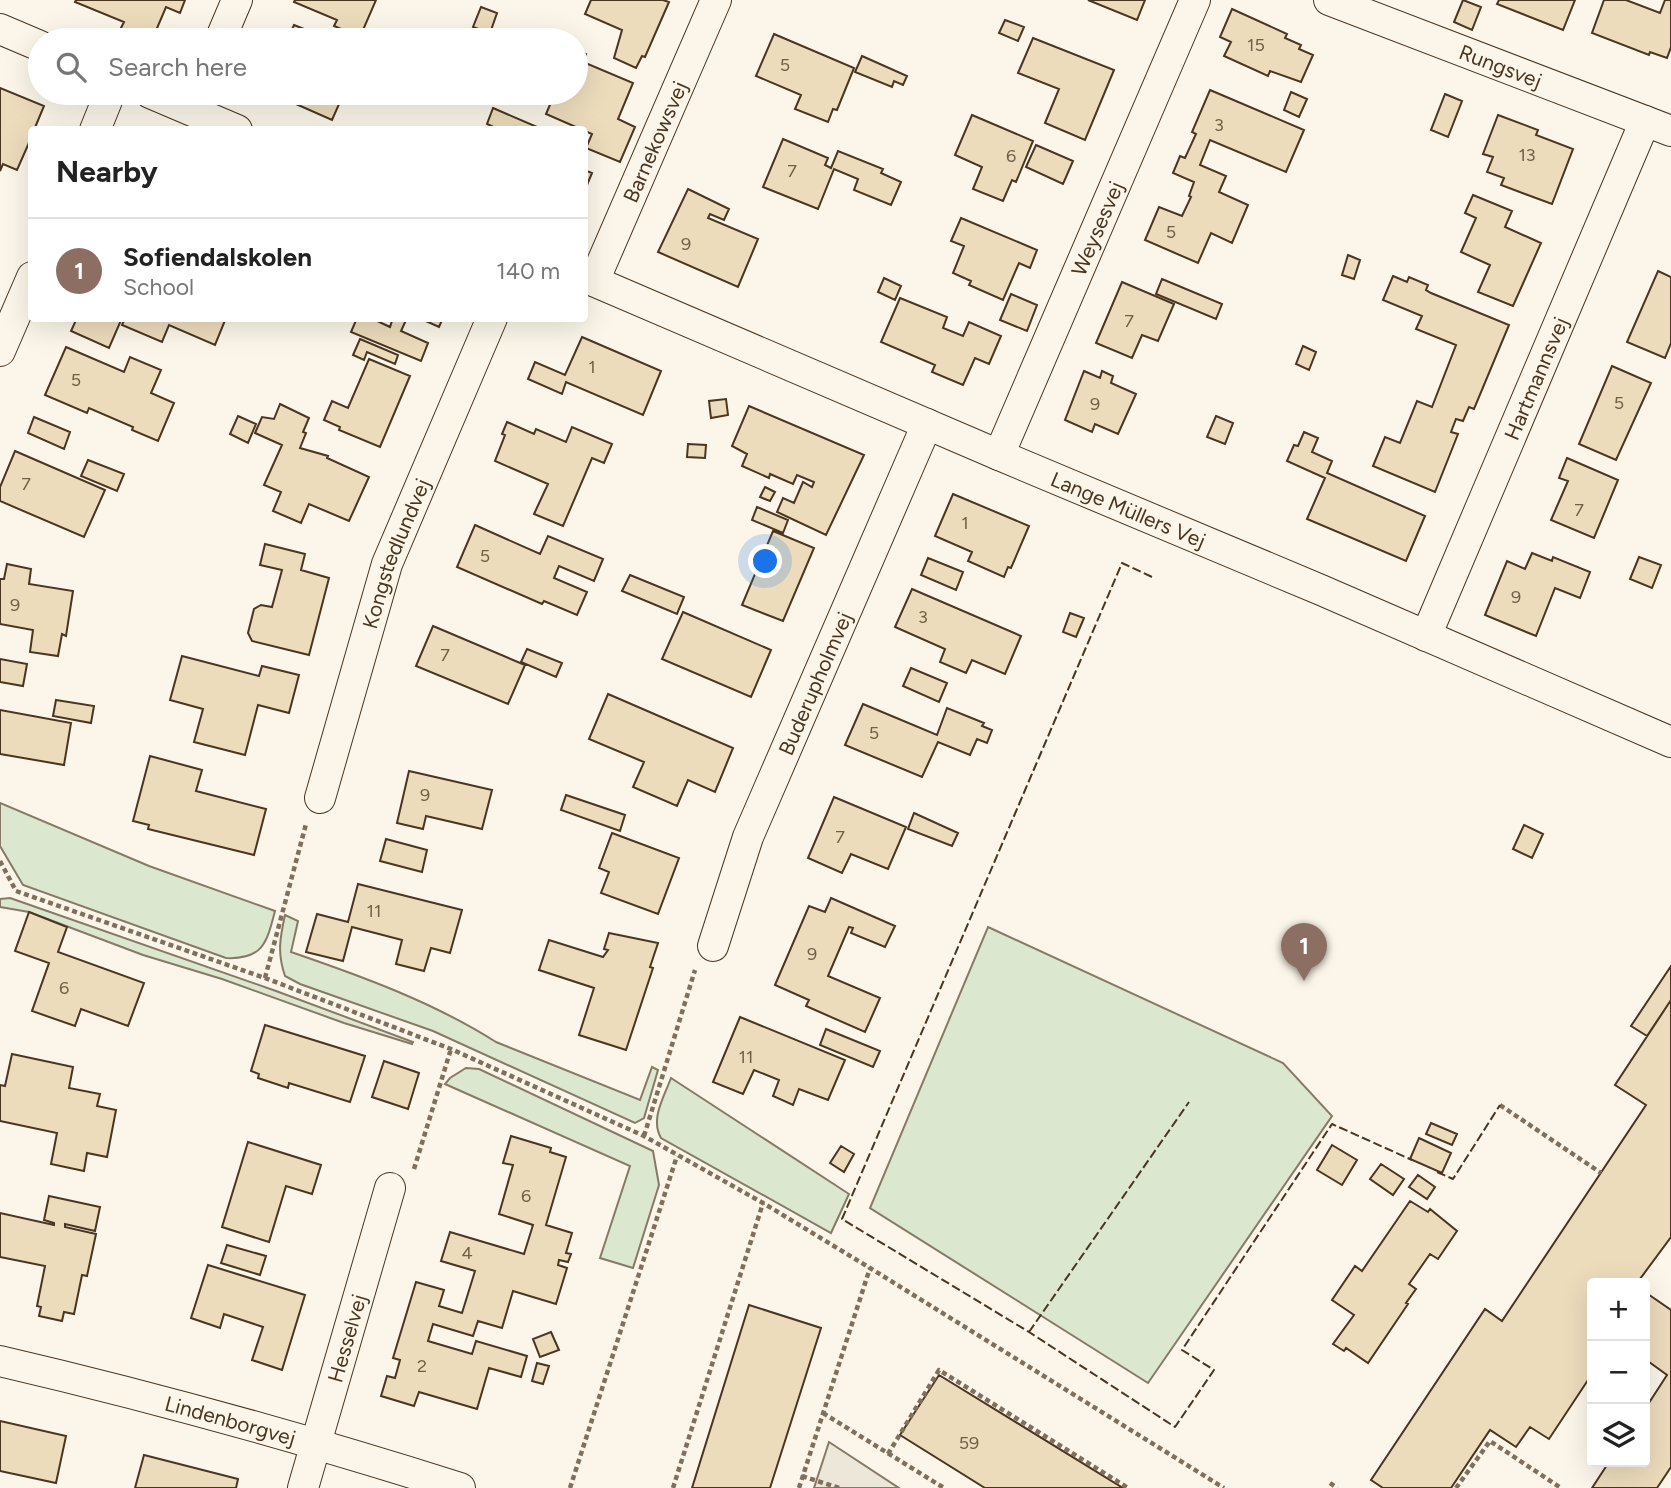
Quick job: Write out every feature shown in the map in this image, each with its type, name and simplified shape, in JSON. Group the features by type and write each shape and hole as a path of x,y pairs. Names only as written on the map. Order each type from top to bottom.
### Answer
{"street":[{"path":"225,28 237,0"},
{"name":"Barnekowsvej","path":"589,279 716,0"},
{"name":"Weysesvej","path":"999,455 1195,0"},
{"name":"Rungsvej","path":"1329,0 1658,126"},
{"path":"0,29 28,41"},
{"path":"97,126 105,105"},
{"path":"199,105 231,126"},
{"name":"Hartmannsvej","path":"1426,636 1658,126"},
{"name":"Lange Müllers Vej","path":"589,279 1671,742"},
{"path":"0,351 28,287"},
{"name":"Kongstedlundvej","path":"320,798 387,564 490,322"},
{"name":"Buderupholmvej","path":"713,946 748,837 927,424"},
{"name":"Hesselvej","path":"303,1488 390,1188"},
{"name":"Lindenborgvej","path":"0,1361 112,1387 316,1443 460,1488"}],"path":[{"path":"265,978 303,830 320,798"},
{"path":"0,861 16,891 265,978 451,1049 644,1136 870,1268 1224,1488"},
{"path":"644,1136 696,966 713,946"},
{"path":"390,1188 412,1174 451,1049"},
{"path":"1500,1105 1601,1173"},
{"path":"570,1488 677,1156"},
{"path":"673,1488 762,1203"},
{"path":"799,1488 870,1268"},
{"path":"888,1454 939,1370 1128,1488"},
{"path":"822,1413 944,1488"},
{"path":"1456,1488 1490,1441 1561,1488"},
{"path":"802,1476 839,1488"},
{"path":"1330,1483 1337,1488"}],"green space":[{"path":"0,803 149,866 275,911 266,940 256,952 248,956 226,958 23,885 0,846"},
{"path":"10,898 413,1042 412,1044 344,1023 222,979 143,955 29,912 0,907 0,899"},
{"path":"285,915 298,921 291,952 422,1002 496,1042 640,1100 652,1067 658,1070 644,1118 635,1123 433,1031 300,984 285,976 280,946"},
{"path":"988,927 1283,1063 1332,1116 1148,1383 870,1208"},
{"path":"466,1068 479,1069 653,1151 659,1185 633,1268 600,1258 630,1166 445,1084"},
{"path":"671,1078 849,1194 831,1233 661,1138 657,1116"}],"shaded area":[{"path":"829,1442 899,1488 814,1488"}],"building":[{"path":"185,0 180,13 166,7 157,28 121,28 124,22 75,2"},
{"path":"376,0 364,28 339,28 334,26 337,20 294,2"},
{"path":"591,0 669,2 645,57 642,56 636,68 614,58 622,30 585,14"},
{"path":"1088,0 1145,0 1137,20"},
{"path":"1463,0 1481,7 1472,30 1454,22"},
{"path":"1499,0 1575,0 1563,30 1497,4"},
{"path":"1604,0 1626,0 1660,13 1665,0 1671,0 1671,47 1667,58 1650,52 1649,55 1592,33"},
{"path":"481,7 497,13 492,28 473,27"},
{"path":"1232,9 1287,34 1285,38 1301,45 1299,49 1313,55 1301,82 1270,71 1268,76 1224,56 1231,42 1220,37"},
{"path":"1005,20 1024,27 1018,41 999,33"},
{"path":"774,34 854,68 837,110 833,109 828,122 795,109 801,95 756,76"},
{"path":"1033,38 1114,70 1085,140 1045,123 1059,89 1018,73"},
{"path":"862,56 907,76 903,85 894,81 892,87 855,72"},
{"path":"588,64 633,83 618,119 635,127 620,162 588,149 592,134 588,132 588,126 574,126 546,114 550,105 588,105"},
{"path":"0,88 28,99 28,105 44,106 36,126 28,126 28,145 17,170 3,164 0,171"},
{"path":"1210,90 1304,130 1286,172 1210,140 1200,165 1226,176 1219,192 1248,205 1232,243 1211,233 1198,263 1145,240 1159,207 1182,216 1191,197 1189,196 1194,182 1173,173 1180,156 1185,158 1196,134 1192,132"},
{"path":"1291,92 1307,99 1299,117 1284,110"},
{"path":"1445,94 1462,101 1448,137 1431,130"},
{"path":"298,105 339,105 332,120"},
{"path":"493,108 535,126 491,126 487,124"},
{"path":"972,115 1033,141 1016,182 1012,180 1003,201 973,189 982,167 955,155"},
{"path":"1498,115 1538,130 1536,135 1573,149 1552,204 1501,185 1504,178 1487,172 1493,157 1483,154"},
{"path":"783,139 828,158 825,165 831,168 838,151 883,169 881,173 901,182 891,205 854,190 858,179 834,169 818,209 763,187"},
{"path":"1036,145 1073,161 1063,184 1026,167"},
{"path":"688,189 729,209 724,220 710,214 708,218 758,239 738,287 658,252"},
{"path":"1473,195 1512,211 1505,227 1541,243 1513,306 1478,292 1490,265 1461,252 1476,218 1465,213"},
{"path":"961,218 1037,250 1030,268 1019,263 1003,300 969,285 971,281 953,273 964,246 951,241"},
{"path":"1348,255 1360,260 1354,279 1342,275"},
{"path":"1658,271 1671,277 1671,343 1665,358 1627,342"},
{"path":"1393,276 1407,282 1409,277 1428,285 1426,290 1431,293 1509,325 1474,409 1469,407 1463,421 1456,419 1451,432 1458,434 1435,492 1373,466 1385,437 1400,443 1417,401 1432,407 1456,345 1416,329 1422,316 1383,300"},
{"path":"884,278 901,286 895,300 878,292"},
{"path":"1162,279 1222,304 1216,319 1156,294"},
{"path":"1122,282 1174,304 1158,341 1142,335 1132,358 1096,343"},
{"path":"1011,294 1037,305 1027,331 1000,320"},
{"path":"900,298 947,317 943,328 963,336 969,322 1001,336 989,364 975,358 963,385 932,372 935,365 881,342"},
{"path":"75,322 120,322 109,348 71,331"},
{"path":"123,322 224,322 215,345 169,325 162,342 122,325"},
{"path":"355,322 379,322 390,327 392,322 405,322 401,331 428,343 421,361 351,332"},
{"path":"428,322 441,322 439,327"},
{"path":"582,337 661,371 643,415 566,382 562,394 528,379 535,362 565,375"},
{"path":"360,339 398,355 395,364 367,352 364,360 353,355"},
{"path":"1303,346 1316,352 1309,370 1296,364"},
{"path":"66,347 124,372 130,357 161,370 151,393 174,403 158,441 89,408 87,413 45,395"},
{"path":"369,359 410,376 380,447 339,430 340,427 324,420 332,401 348,408"},
{"path":"1612,366 1651,383 1616,460 1579,444"},
{"path":"1084,371 1100,378 1102,371 1113,376 1111,383 1136,394 1118,434 1095,424 1092,432 1065,420"},
{"path":"726,399 728,415 711,418 709,401"},
{"path":"280,404 309,418 300,448 328,456 327,458 369,477 349,521 309,504 301,523 273,511 281,492 264,485 282,445 255,433 262,417 274,419"},
{"path":"749,406 864,455 826,535 777,512 783,498 794,503 803,482 812,487 814,482 797,475 793,484 770,474 769,478 742,466 747,454 732,446"},
{"path":"238,416 256,424 248,443 230,434"},
{"path":"1216,416 1233,423 1225,444 1207,437"},
{"path":"34,417 70,432 64,449 28,433"},
{"path":"507,422 534,434 536,429 566,442 572,427 612,444 604,463 592,458 563,526 534,514 548,484 495,461"},
{"path":"1304,432 1318,438 1312,452 1332,461 1327,473 1425,516 1406,561 1307,519 1325,478 1287,461"},
{"path":"688,444 706,445 705,458 687,457"},
{"path":"15,451 105,490 84,537 0,501 0,487"},
{"path":"1567,458 1618,480 1594,538 1551,520 1568,481 1559,478"},
{"path":"88,460 124,474 117,491 81,476"},
{"path":"765,487 775,492 770,501 760,497"},
{"path":"953,494 1029,526 1011,568 1008,567 1004,577 968,561 972,552 935,536"},
{"path":"757,507 788,520 783,533 752,520"},
{"path":"475,525 540,554 548,536 603,559 594,581 559,566 554,578 587,592 577,615 544,601 542,604 457,567"},
{"path":"773,531 814,548 783,621 742,605"},
{"path":"265,544 305,554 301,570 329,578 309,655 252,641 248,633 254,609 261,605 272,607 282,570 260,565"},
{"path":"1532,553 1552,561 1553,557 1590,572 1580,598 1555,588 1536,636 1485,615 1507,561 1525,569"},
{"path":"1639,557 1661,565 1652,588 1630,579"},
{"path":"928,558 963,572 956,590 921,575"},
{"path":"7,564 31,569 29,584 73,591 66,636 62,634 58,656 30,652 33,630 0,624 0,579 4,579"},
{"path":"630,575 684,597 677,614 622,591"},
{"path":"912,589 1021,636 1005,674 972,660 966,673 940,662 945,649 895,627"},
{"path":"683,612 771,650 751,697 662,659"},
{"path":"1070,613 1084,618 1076,637 1063,632"},
{"path":"433,626 525,665 508,704 416,666"},
{"path":"527,649 562,663 556,677 521,662"},
{"path":"182,656 259,676 262,666 299,675 289,713 258,705 245,755 194,742 203,709 170,700"},
{"path":"0,659 27,664 23,686 0,682"},
{"path":"911,668 947,683 939,702 903,686"},
{"path":"608,694 733,748 715,792 688,780 677,806 633,787 644,762 589,739"},
{"path":"56,700 94,706 91,723 53,716"},
{"path":"863,704 937,735 947,708 984,723 982,726 992,730 987,743 977,739 970,755 938,742 922,777 845,745"},
{"path":"0,710 71,723 64,765 0,754"},
{"path":"150,756 202,770 196,791 266,809 254,855 148,829 149,825 133,821"},
{"path":"409,771 492,790 482,829 426,816 423,829 397,823"},
{"path":"566,795 625,815 620,831 561,810"},
{"path":"834,797 906,827 888,869 851,854 842,873 808,858"},
{"path":"914,813 958,833 952,846 908,829"},
{"path":"1524,825 1543,834 1532,858 1513,849"},
{"path":"612,833 679,858 658,914 601,893 609,872 599,868"},
{"path":"386,839 427,850 422,872 380,861"},
{"path":"358,884 462,910 450,953 431,948 424,971 396,964 402,940 352,927 343,961 306,952 317,914 348,922"},
{"path":"831,898 895,926 885,947 851,933 853,928 849,927 828,976 880,998 865,1032 806,1006 809,1000 775,985 809,906 825,912"},
{"path":"29,912 67,927 58,952 144,983 128,1026 81,1009 75,1026 32,1011 49,963 15,951"},
{"path":"609,933 658,943 650,967 653,968 626,1050 579,1035 594,988 539,970 549,940 603,957 608,950 604,949"},
{"path":"1671,966 1671,1000 1647,1036 1631,1026"},
{"path":"1671,1000 1671,1237 1641,1278 1587,1278 1587,1382 1549,1439 1530,1427 1516,1447 1490,1430 1451,1488 1383,1488 1371,1480 1485,1309 1502,1321 1646,1105 1615,1085"},
{"path":"740,1017 845,1060 828,1100 799,1089 793,1105 773,1096 779,1080 754,1070 743,1094 713,1082"},
{"path":"265,1025 365,1056 350,1102 289,1083 288,1088 258,1078 259,1074 251,1071"},
{"path":"826,1029 880,1051 873,1067 820,1045"},
{"path":"12,1054 73,1067 69,1088 100,1094 97,1106 116,1110 107,1157 87,1153 84,1171 51,1164 57,1133 0,1121 0,1085 5,1086"},
{"path":"384,1061 419,1073 408,1109 372,1097"},
{"path":"1431,1123 1457,1134 1452,1145 1426,1134"},
{"path":"511,1136 551,1148 550,1152 566,1157 546,1225 572,1233 566,1253 571,1254 568,1262 559,1260 558,1265 567,1268 556,1304 513,1291 502,1328 478,1321 473,1336 433,1324 428,1341 472,1354 476,1341 527,1356 521,1377 489,1368 477,1409 419,1392 414,1406 381,1396 387,1376 395,1378 400,1360 393,1358 416,1282 444,1290 439,1306 462,1313 475,1271 441,1261 450,1232 524,1254 533,1225 499,1214 513,1165 503,1163"},
{"path":"1419,1138 1451,1153 1442,1173 1410,1159"},
{"path":"248,1142 321,1165 312,1194 286,1186 269,1242 222,1227"},
{"path":"1332,1145 1357,1160 1342,1185 1317,1170"},
{"path":"841,1146 854,1154 844,1172 830,1163"},
{"path":"1381,1164 1404,1179 1393,1195 1370,1179"},
{"path":"1418,1175 1435,1187 1427,1199 1409,1187"},
{"path":"49,1196 100,1207 95,1231 65,1224 65,1227 96,1234 87,1276 82,1275 74,1314 64,1312 62,1321 39,1316 41,1307 37,1306 45,1266 0,1257 0,1213 54,1225 44,1220"},
{"path":"1410,1201 1428,1212 1430,1209 1457,1231 1438,1259 1430,1254 1409,1284 1416,1289 1368,1363 1346,1348 1344,1351 1333,1344 1354,1315 1332,1300 1355,1266 1362,1271"},
{"path":"227,1245 266,1256 260,1275 221,1263"},
{"path":"208,1265 305,1295 282,1370 252,1360 263,1327 224,1314 220,1328 191,1318"},
{"path":"1650,1295 1671,1310 1671,1467 1657,1488 1592,1488 1606,1467 1650,1467 1650,1401 1667,1375 1650,1363"},
{"path":"749,1305 821,1328 770,1488 692,1488"},
{"path":"551,1332 559,1350 540,1357 533,1339"},
{"path":"537,1363 549,1366 543,1384 532,1381"},
{"path":"939,1375 1123,1488 985,1488 900,1435"},
{"path":"0,1421 66,1436 56,1483 0,1471"},
{"path":"144,1455 238,1479 236,1488 135,1488"}],"fence":[{"path":"1152,577 1122,563 842,1219 1029,1332 1175,1427 1214,1370 1182,1350 1332,1124 1412,1160"},
{"path":"1029,1332 1189,1102"},
{"path":"1437,1172 1453,1179 1500,1105"}],"place":[{"name":"Sofiendalskolen","path":"1304,981"}]}
